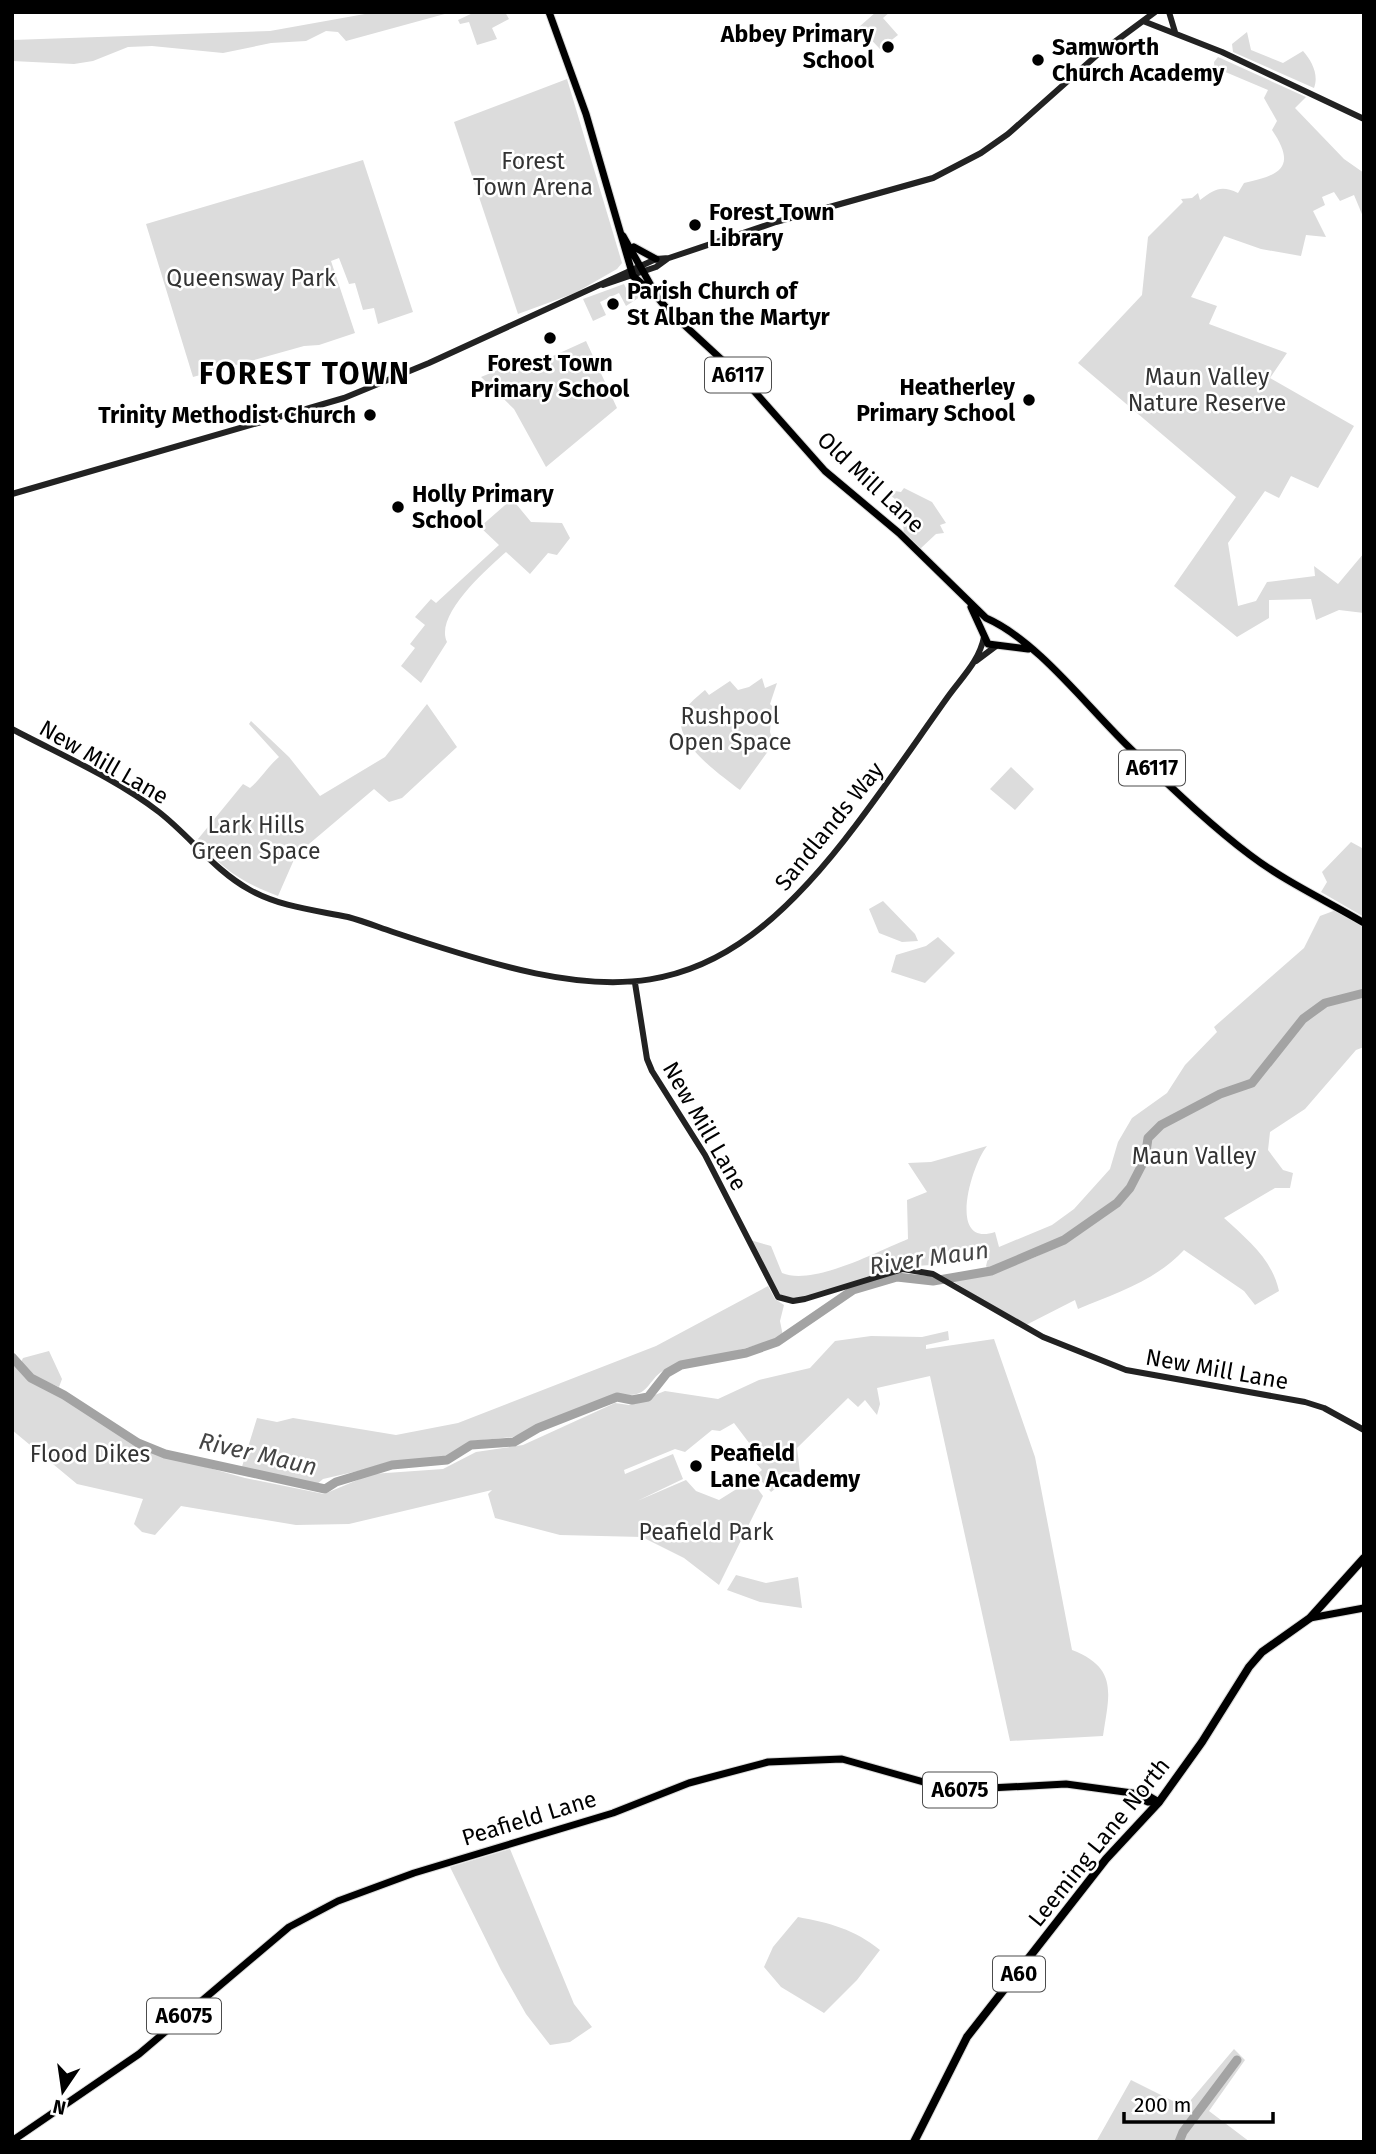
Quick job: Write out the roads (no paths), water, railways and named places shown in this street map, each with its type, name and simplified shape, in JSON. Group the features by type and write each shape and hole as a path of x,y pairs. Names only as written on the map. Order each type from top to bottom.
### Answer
{"highway":[{"name":"A60","path":"1310,1618 1364,1558"},
{"name":"Leeming Lane North","path":"914,2142 952,2062 971,2031 1106,1859 1159,1802 1202,1742 1249,1667 1262,1653 1310,1618"}],"main road":[{"name":"A6117","path":"549,12 586,114 636,270"},
{"path":"626,239 656,259"},
{"name":"Old Mill Lane","path":"636,270 658,298 747,383 825,471 899,533 970,603 1031,650 1134,752 1243,849 1364,923"},
{"name":"Old Mill Lane","path":"970,603 988,644 1031,650"},
{"path":"984,634 989,624 995,622"},
{"path":"999,646 1008,638 1007,630"},
{"path":"1310,1618 1364,1608"},
{"name":"Peafield Lane","path":"12,2141 139,2054 289,1927 313,1913 414,1873 613,1813 689,1783 768,1762 820,1758 882,1768 952,1790 1066,1784 1129,1794 1147,1794 1159,1802"}],"street":[{"path":"1169,12 1175,32"},
{"path":"12,494 344,398 636,270 776,222 933,178 981,153 1009,134 1074,74 1153,14 1156,25"},
{"path":"1143,21 1175,32 1364,119"},
{"path":"636,270 656,259 669,258"},
{"path":"976,661 984,634"},
{"path":"976,661 999,646"},
{"name":"Sandlands Way","path":"635,983 666,978 701,966 752,937 774,918 838,850 976,661"},
{"name":"New Mill Lane","path":"12,730 142,800 228,876 279,903 351,918 555,978 635,983 647,1059 652,1071 705,1155 778,1297 793,1301 805,1299 903,1269 933,1274 1043,1337 1126,1370 1305,1402 1324,1408 1364,1430"}],"waterway":[{"name":"River Maun","path":"12,1357 31,1378 64,1395 138,1443 165,1454 325,1489 336,1482 392,1465 447,1460 471,1445 514,1442 538,1428 617,1397 632,1400 648,1397 667,1373 681,1365 746,1353 777,1342 853,1290 897,1277 933,1281 991,1271 1064,1240 1117,1203 1130,1188 1145,1159 1148,1138 1161,1125 1220,1094 1252,1083 1303,1019 1325,1003 1364,993"},
{"path":"1179,2142 1183,2132 1237,2060"}],"place":[{"name":"Abbey Primary School","path":"888,47"},
{"name":"Samworth Church Academy","path":"1038,60"},
{"name":"Forest Town Library","path":"695,225"},
{"name":"Parish Church of St Alban the Martyr","path":"613,304"},
{"name":"Forest Town Primary School","path":"550,338"},
{"name":"Heatherley Primary School","path":"1029,400"},
{"name":"Trinity Methodist Church","path":"370,415"},
{"name":"Holly Primary School","path":"398,507"},
{"name":"Peafield Lane Academy","path":"696,1466"}],"district":[{"name":"FOREST TOWN","path":"305,374"}],"park label":[{"name":"Forest Town Arena","path":"533,174"},
{"name":"Queensway Park","path":"251,278"},
{"name":"Maun Valley Nature Reserve","path":"1207,390"},
{"name":"Rushpool Open Space","path":"730,729"},
{"name":"Lark Hills Green Space","path":"256,838"},
{"name":"Maun Valley","path":"1194,1156"},
{"name":"Flood Dikes","path":"90,1454"},
{"name":"Peafield Park","path":"706,1532"}]}
